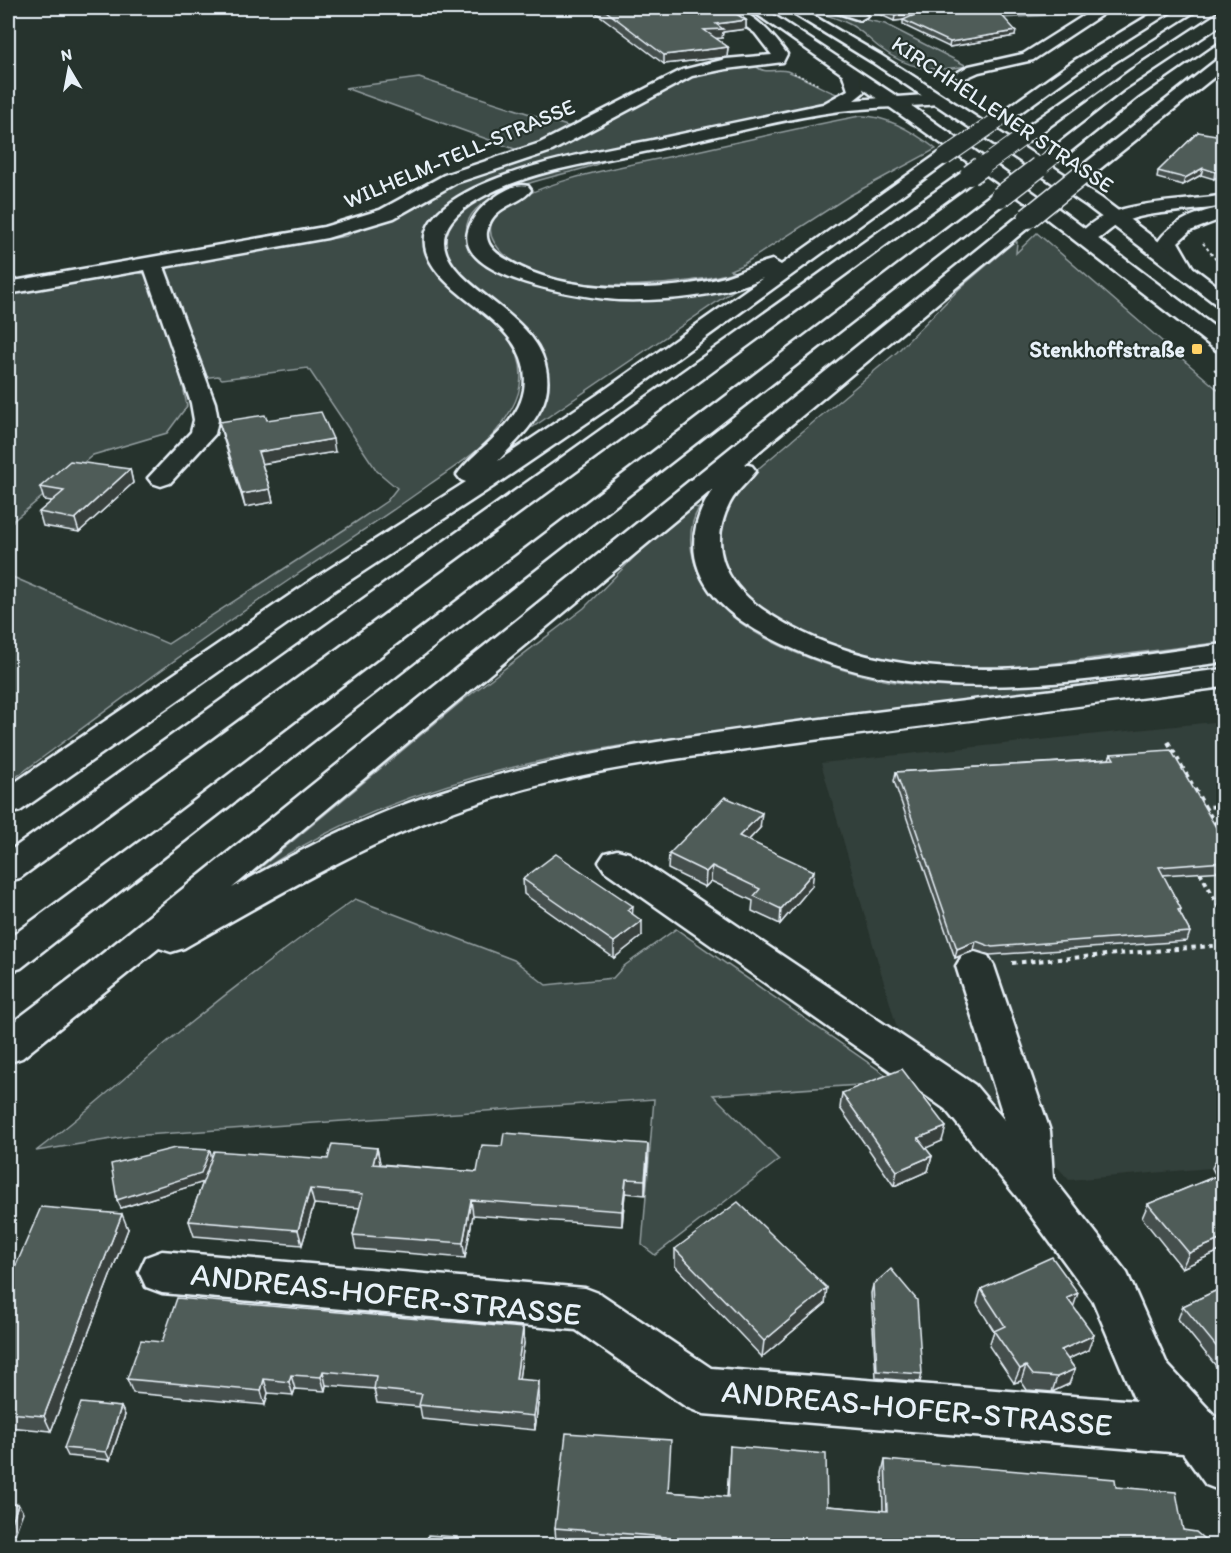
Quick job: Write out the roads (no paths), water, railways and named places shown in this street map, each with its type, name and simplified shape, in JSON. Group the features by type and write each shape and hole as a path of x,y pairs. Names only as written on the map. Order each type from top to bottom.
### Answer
{"main road":[{"name":"WILHELM-TELL-STRASSE","path":"8,288 327,232 373,220 450,179 546,147 687,74 726,64 778,58 780,54 760,30 727,8"},
{"name":"KIRCHHELLENER STRASSE","path":"755,8 897,103 1039,208 1086,238 1224,345"},
{"name":"KIRCHHELLENER STRASSE","path":"791,8 939,99 1094,202 1114,222 1183,268 1224,301"},
{"path":"837,8 860,16"},
{"path":"961,75 974,69 1028,57 1105,8"},
{"path":"8,803 325,584 485,482 587,412 1080,63 1170,8"},
{"path":"8,869 970,175 1124,66 1214,8"},
{"path":"8,958 194,818 1132,94 1224,30"},
{"path":"8,1047 100,976 807,401 1039,208 1224,61"},
{"path":"828,108 856,92 850,72"},
{"path":"325,584 474,472 531,406 536,384 535,368 529,349 519,334 439,261 436,236 448,212 474,194 521,174 828,108 866,103 939,99"},
{"path":"862,216 755,275 711,285 649,293 612,294 575,290 516,274 498,264 486,253 477,232 479,224 488,211 503,200 544,182 833,116 884,108 897,103"},
{"path":"1094,202 1153,210"},
{"path":"1086,238 1114,222 1153,210 1206,205 1222,208"},
{"name":"KIRCHHELLENER STRASSE","path":"1039,208 1082,219 1114,222"},
{"name":"KIRCHHELLENER STRASSE","path":"1183,268 1168,242 1171,237 1182,228 1222,208"},
{"path":"1114,222 1168,223 1222,208"},
{"path":"152,262 203,403 206,420 203,434 161,478"},
{"path":"807,401 802,421 739,475 715,504 710,520 706,540 708,560 715,579 729,596 762,622 820,652 855,664 896,672 946,676 1043,674 1224,653"},
{"path":"100,976 338,846 397,819 514,780 568,768 725,742 1224,678"},
{"path":"617,862 960,1097 1032,1184 1111,1288 1150,1380 1196,1430 1224,1467"},
{"path":"975,966 1029,1131 1032,1184"},
{"name":"ANDREAS-HOFER-STRASSE","path":"162,1272 585,1309 703,1391 1196,1430"}],"place":[{"name":"Stenkhoffstraße","path":"1197,349"}]}
